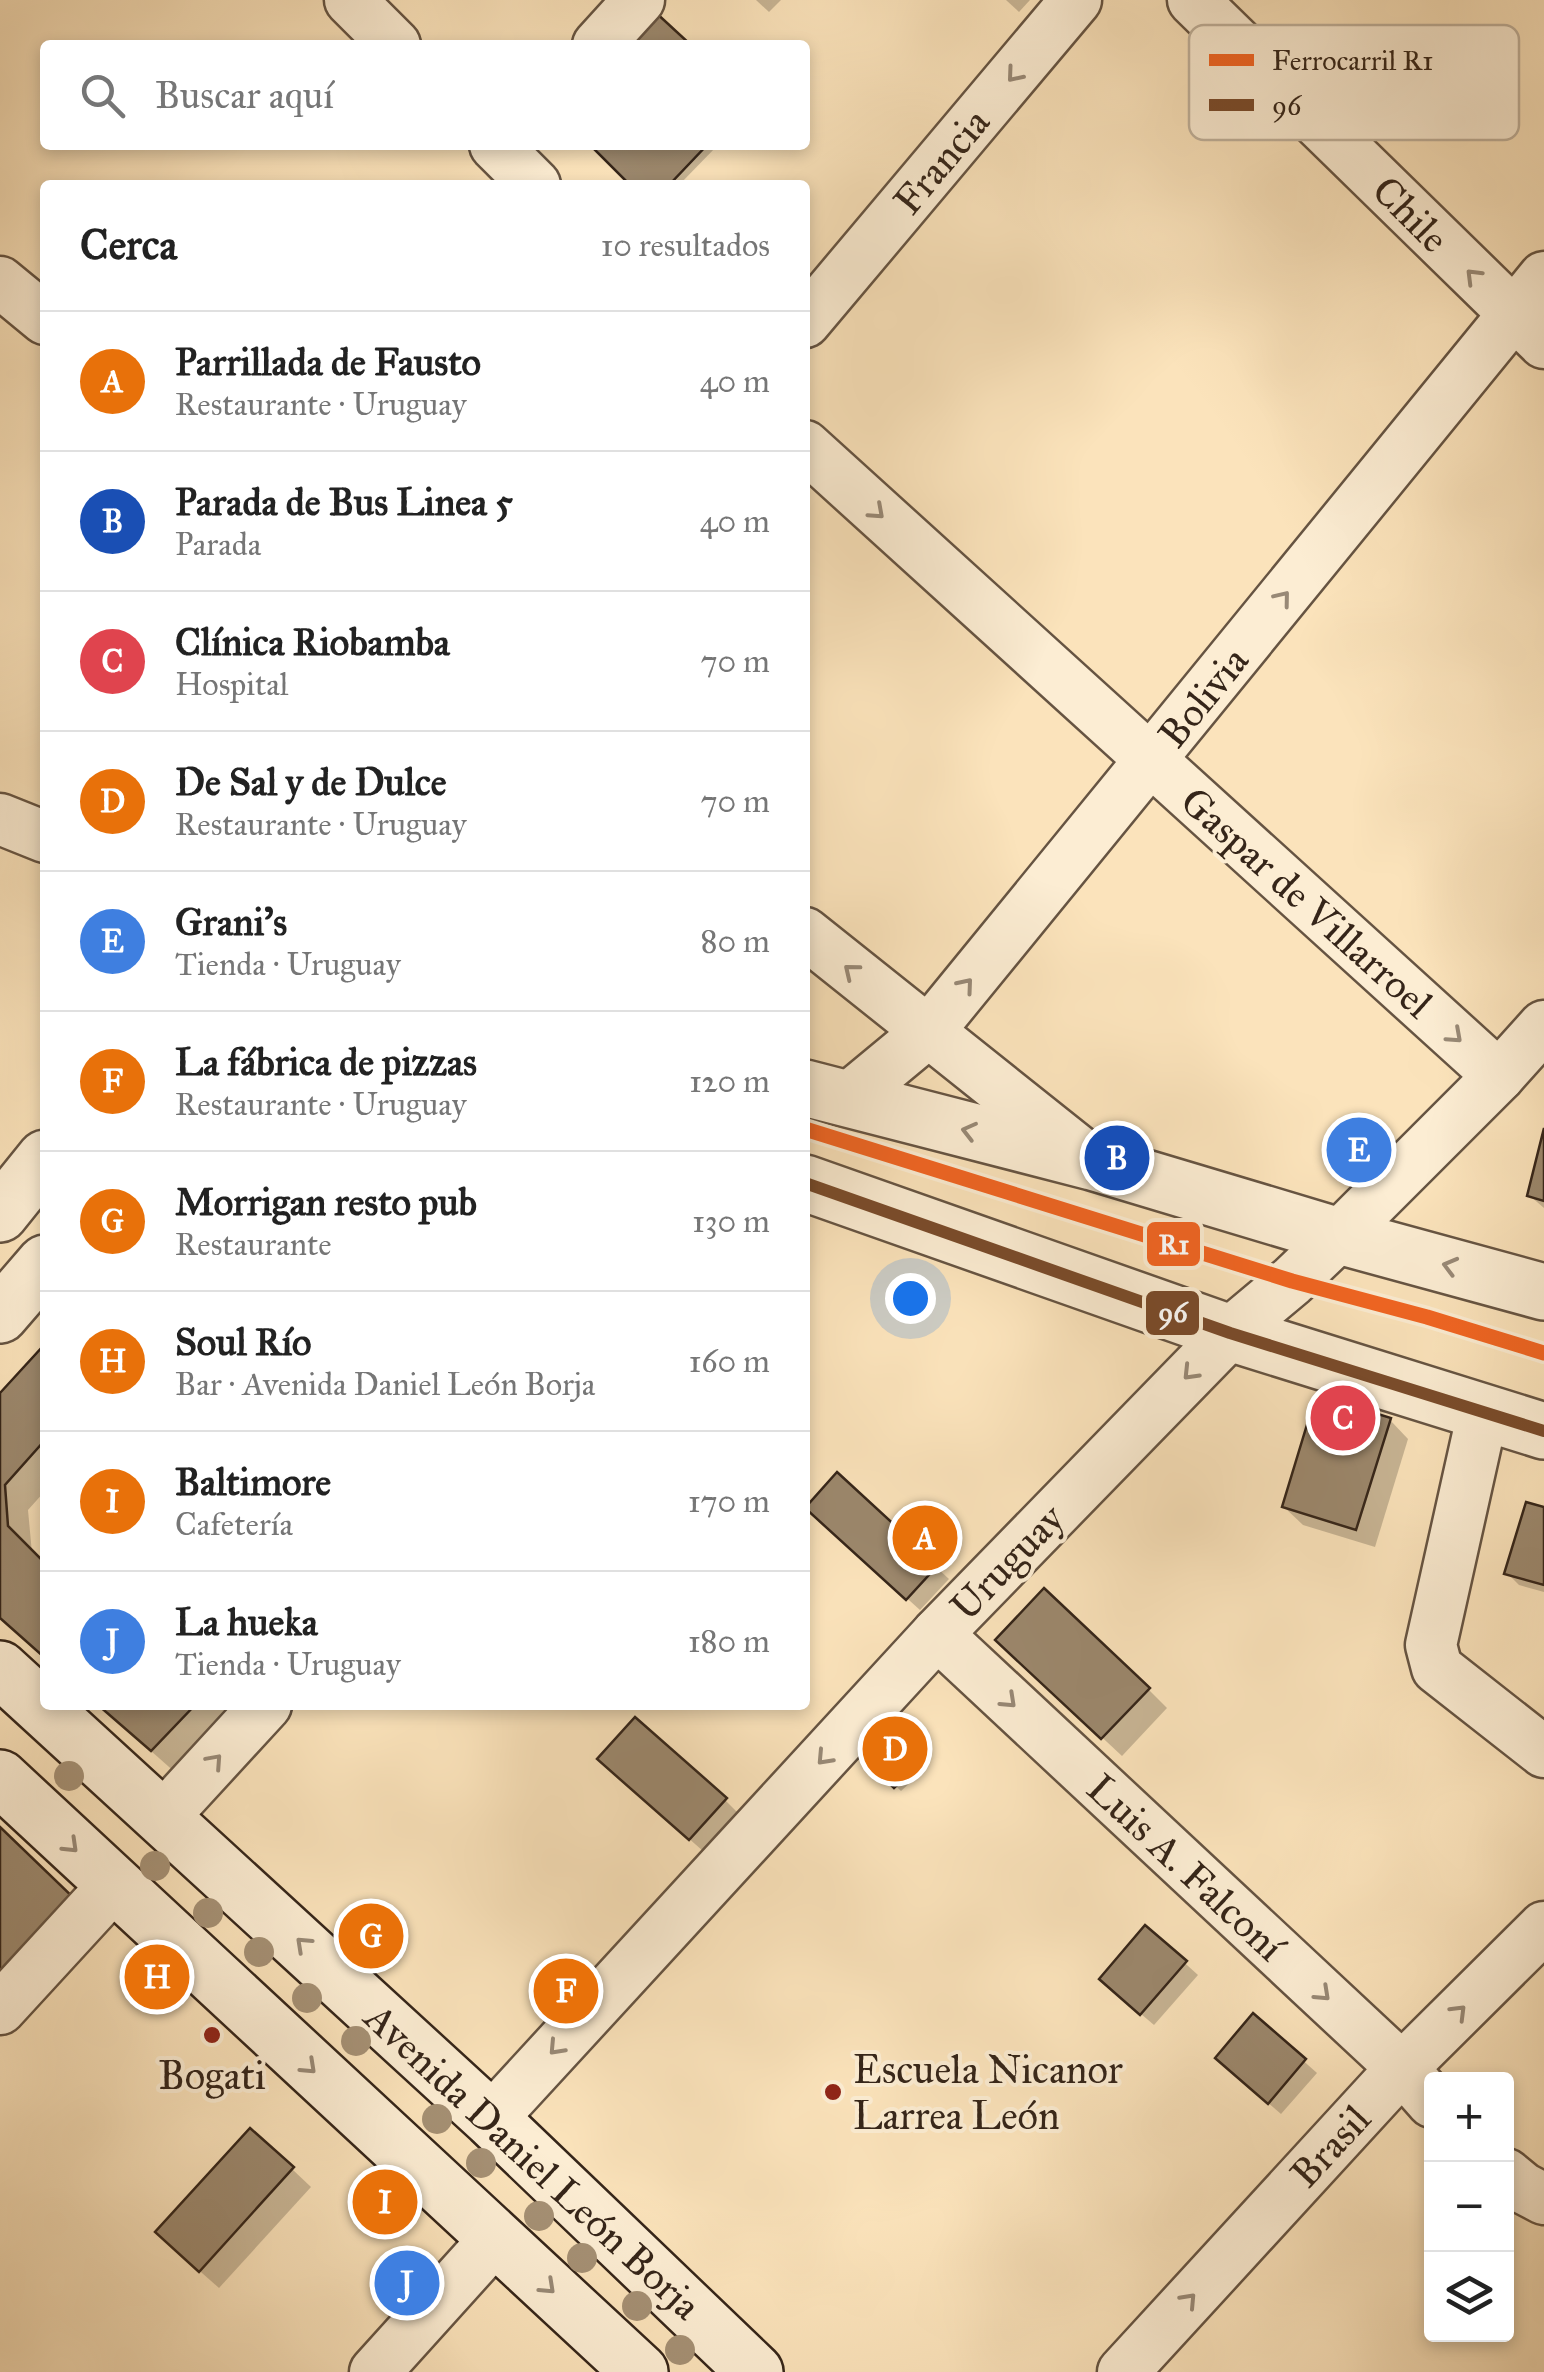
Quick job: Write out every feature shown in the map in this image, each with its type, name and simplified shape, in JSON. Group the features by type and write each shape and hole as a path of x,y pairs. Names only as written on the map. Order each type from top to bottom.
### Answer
{"main road":[{"path":"826,1094 1092,1162 1338,1236 1544,1292"},
{"path":"0,1214 40,1164"},
{"path":"810,1185 1230,1332 1544,1431"},
{"path":"0,1315 40,1268"},
{"name":"Avenida Daniel León Borja","path":"0,1668 40,1704"},
{"name":"Avenida Daniel León Borja","path":"47,1710 491,2119 755,2372"},
{"name":"Avenida Daniel León Borja","path":"0,1778 640,2372"}],"street":[{"path":"350,0 390,40"},
{"path":"603,40 639,0"},
{"name":"Francia","path":"810,316 1076,0"},
{"name":"Chile","path":"1193,0 1218,25"},
{"name":"Chile","path":"1336,140 1528,329"},
{"name":"Bolivia","path":"826,1094 928,1032 1151,761 1528,329 1544,277"},
{"path":"0,282 40,315"},
{"name":"Gaspar de Villarroel","path":"810,451 1499,1076"},
{"path":"0,819 40,835"},
{"path":"810,937 1092,1162"},
{"name":"Uruguay","path":"491,2119 938,1634 1230,1332 1292,1281 1499,1076 1544,1026"},
{"path":"1484,1412 1430,1644 1437,1668 1544,1752"},
{"name":"Luis A. Falconí","path":"938,1634 1417,2085"},
{"path":"164,1816 261,1710"},
{"path":"0,2009 113,1886"},
{"name":"Brasil","path":"1123,2372 1417,2085 1544,1927"},
{"path":"1514,2181 1544,2200"},
{"path":"375,2372 496,2239"}],"building":[{"path":"653,10 686,40 624,40"},
{"path":"595,150 702,150 674,180 625,180"},
{"path":"1544,1128 1544,1201 1527,1196"},
{"path":"40,1349 40,1446 5,1485 8,1526 40,1558 40,1654 0,1618 0,1393"},
{"path":"1316,1395 1391,1418 1356,1530 1282,1507"},
{"path":"837,1472 938,1565 906,1600 810,1513 810,1502"},
{"path":"1526,1502 1544,1507 1544,1585 1504,1574"},
{"path":"1044,1588 1150,1688 1101,1739 995,1640"},
{"path":"104,1710 190,1710 151,1751"},
{"path":"635,1717 727,1798 689,1840 597,1759"},
{"path":"895,1736 921,1763 894,1788 868,1762"},
{"path":"0,1827 78,1902 0,1983"},
{"path":"1145,1925 1187,1961 1140,2015 1099,1979"},
{"path":"1253,2013 1306,2059 1268,2104 1215,2058"},
{"path":"250,2128 294,2167 199,2272 155,2232"}],"rail line":[{"name":"R1","path":"810,1131 1292,1281 1544,1353"}],"transit line":[{"name":"96","path":"810,1185 1230,1333 1544,1431"}],"place":[{"name":"Grani's","path":"1359,1150"},
{"name":"Parada de Bus Linea 5","path":"1117,1158"},
{"name":"Clínica Riobamba","path":"1343,1418"},
{"name":"Parrillada de Fausto","path":"925,1538"},
{"name":"De Sal y de Dulce","path":"895,1749"},
{"name":"Morrigan resto pub","path":"371,1936"},
{"name":"Soul Río","path":"157,1977"},
{"name":"La fábrica de pizzas","path":"566,1991"},
{"name":"Bogati","path":"212,2035"},
{"name":"Escuela Nicanor Larrea León","path":"833,2092"},
{"name":"Baltimore","path":"385,2202"},
{"name":"La hueka","path":"407,2283"}]}
